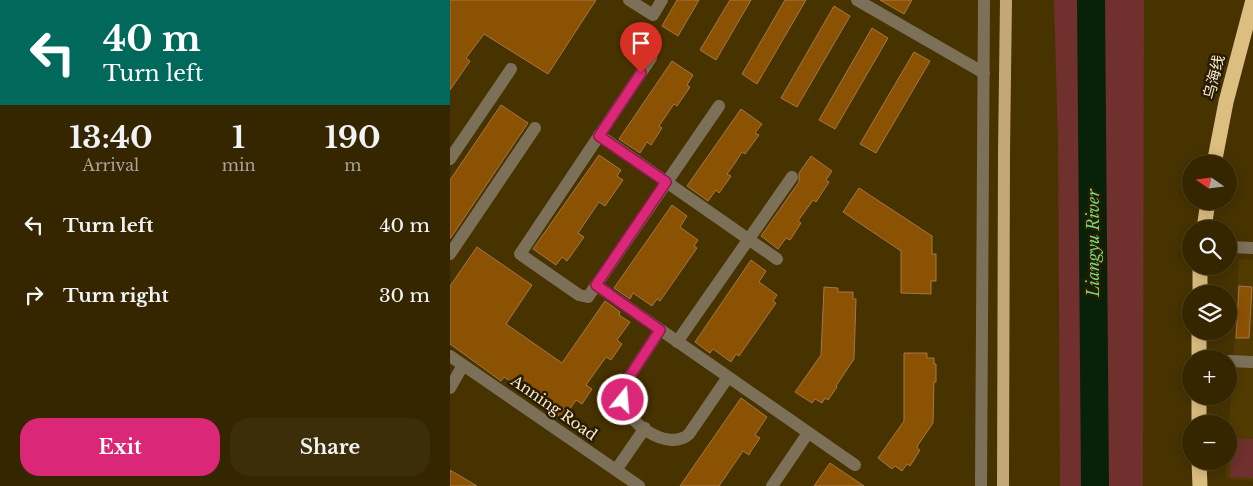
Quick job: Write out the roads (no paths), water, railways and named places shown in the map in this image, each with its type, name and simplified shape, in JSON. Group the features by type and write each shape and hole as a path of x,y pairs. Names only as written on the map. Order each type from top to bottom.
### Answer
{"highway":[{"name":"乌海线","path":"1216,155 1226,102 1253,0"},
{"path":"1199,470 1200,486"}],"main road":[{"path":"1004,486 1006,0"}],"street":[{"path":"629,0 653,15 662,0"},
{"path":"857,0 984,73"},
{"path":"981,486 984,0"},
{"path":"652,58 520,254 579,295 588,297 719,106"},
{"path":"450,159 511,69"},
{"path":"450,254 535,128"},
{"path":"599,136 777,259"},
{"path":"678,342 792,177"},
{"path":"1237,247 1253,248"},
{"path":"596,285 855,465"},
{"path":"660,330 624,385 622,395 634,421 662,438 671,441 686,437 728,377"},
{"name":"Anning Road","path":"450,356 639,486"},
{"path":"1237,361 1253,362"},
{"path":"450,388 463,365"},
{"path":"616,470 645,428"},
{"path":"772,486 808,433"}],"waterway":[{"name":"Liangyu River","path":"1091,0 1095,486"}]}
